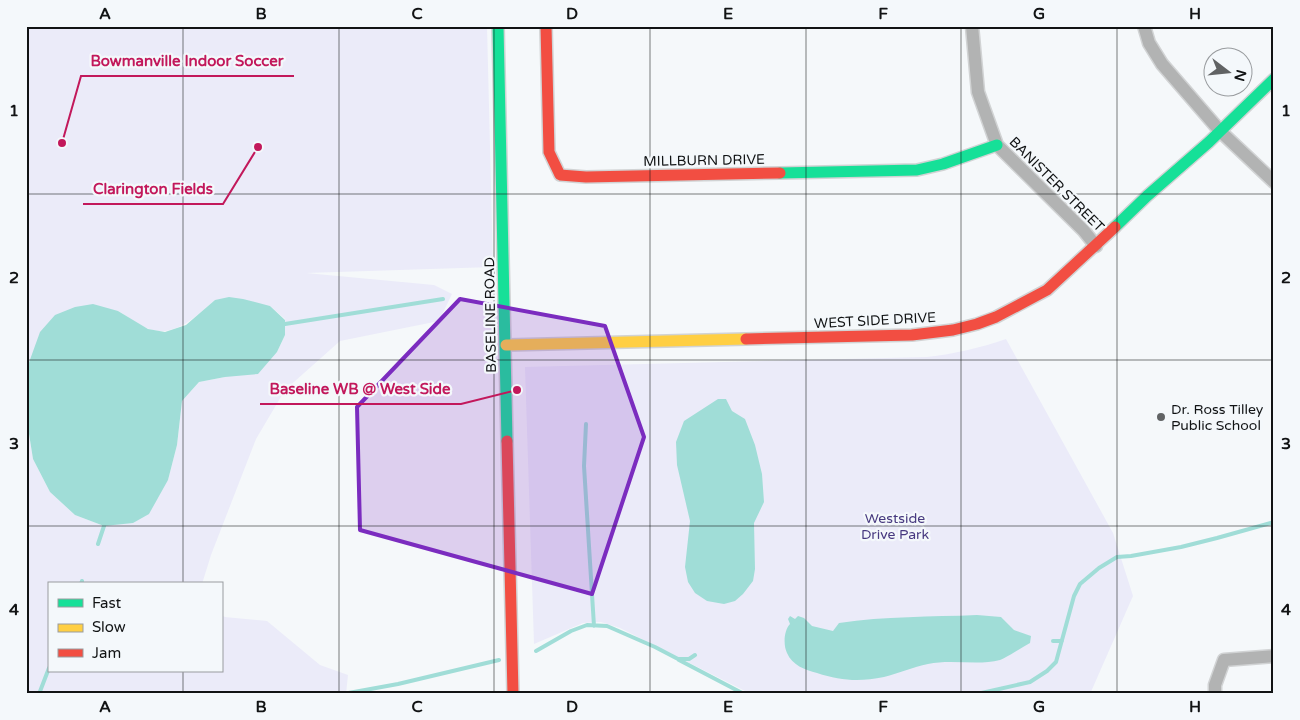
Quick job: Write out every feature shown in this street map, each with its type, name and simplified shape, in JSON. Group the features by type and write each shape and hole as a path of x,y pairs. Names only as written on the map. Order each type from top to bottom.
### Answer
{"street":[{"name":"BASELINE ROAD","path":"498,26 513,694"},
{"name":"MILLBURN DRIVE","path":"546,26 549,152 560,175 586,178 917,170 943,164 997,145"},
{"name":"BANISTER STREET","path":"972,26 978,92 997,145 1096,246"},
{"path":"1144,26 1148,43 1162,64 1220,131 1274,182"},
{"name":"WEST SIDE DRIVE","path":"506,345 912,335 953,330 996,318 1047,290 1274,79"},
{"path":"1215,694 1215,685 1224,660 1274,656"}],"highlighted area":[{"path":"460,299 605,326 644,437 592,594 360,530 357,407"}],"green space":[{"path":"26,26 487,26 493,267 306,273 434,285 452,294 439,321 340,341 285,390 256,439 211,555 203,582 48,582 48,672 222,672 222,616 267,621 320,665 348,675 346,694 26,694 26,415 33,459 50,492 75,515 104,526 168,480 177,445 182,401 199,382 225,377 277,352 285,335 285,319 270,306 215,300 185,324 168,331 159,331 145,328 118,311 27,368 26,391"},
{"name":"Westside Drive Park","path":"1006,339 1113,533 1133,596 1090,694 751,694 620,628 601,622 583,623 534,644 525,367 927,357 967,350"}],"water":[{"path":"229,297 270,306 285,320 285,335 277,352 258,374 199,382 182,401 177,445 168,480 149,514 133,523 104,526 75,515 50,492 33,459 26,415 27,368 40,332 55,315 75,307 93,304 118,311 148,329 165,332 186,325 215,300"},
{"path":"718,399 726,399 732,411 745,419 755,445 762,474 764,502 754,523 755,569 753,581 735,601 724,604 707,601 695,593 688,582 685,567 690,521 677,465 676,442 684,421"},
{"path":"977,615 1001,617 1014,630 1031,636 1030,643 1007,657 992,662 928,664 867,680 834,678 804,669 792,661 785,646 785,634 790,624 788,619 790,616 795,619 798,616 804,618 812,626 833,631 839,623 856,621"}],"waterway":[{"path":"285,324 443,299"},
{"path":"586,424 584,466 594,626"},
{"path":"977,694 1030,682 1047,671 1056,662 1074,596 1080,584 1099,568 1117,557 1181,547 1274,522"},
{"path":"98,544 104,526"},
{"path":"536,651 571,631 587,625 607,626 678,659 689,659 695,655"},
{"path":"1053,641 1062,641"},
{"path":"343,694 398,684 499,660"},
{"path":"679,660 744,694"},
{"path":"39,694 48,671"}],"traffic: fast":[{"path":"498,26 507,441"},
{"path":"1115,227 1147,196 1209,142 1274,79"},
{"path":"780,173 917,170 943,164 997,145"}],"traffic: slow":[{"path":"506,345 746,339"}],"traffic: jam":[{"path":"546,26 549,152 560,175 586,177 780,173"},
{"path":"746,339 912,335 953,330 977,324 996,317 1047,290 1115,227"},
{"path":"507,441 513,694"}],"place":[{"name":"Bowmanville Indoor Soccer","path":"62,143"},
{"name":"Clarington Fields","path":"258,147"},
{"name":"Baseline WB @ West Side","path":"517,390"},
{"name":"Dr. Ross Tilley Public School","path":"1161,417"}]}
